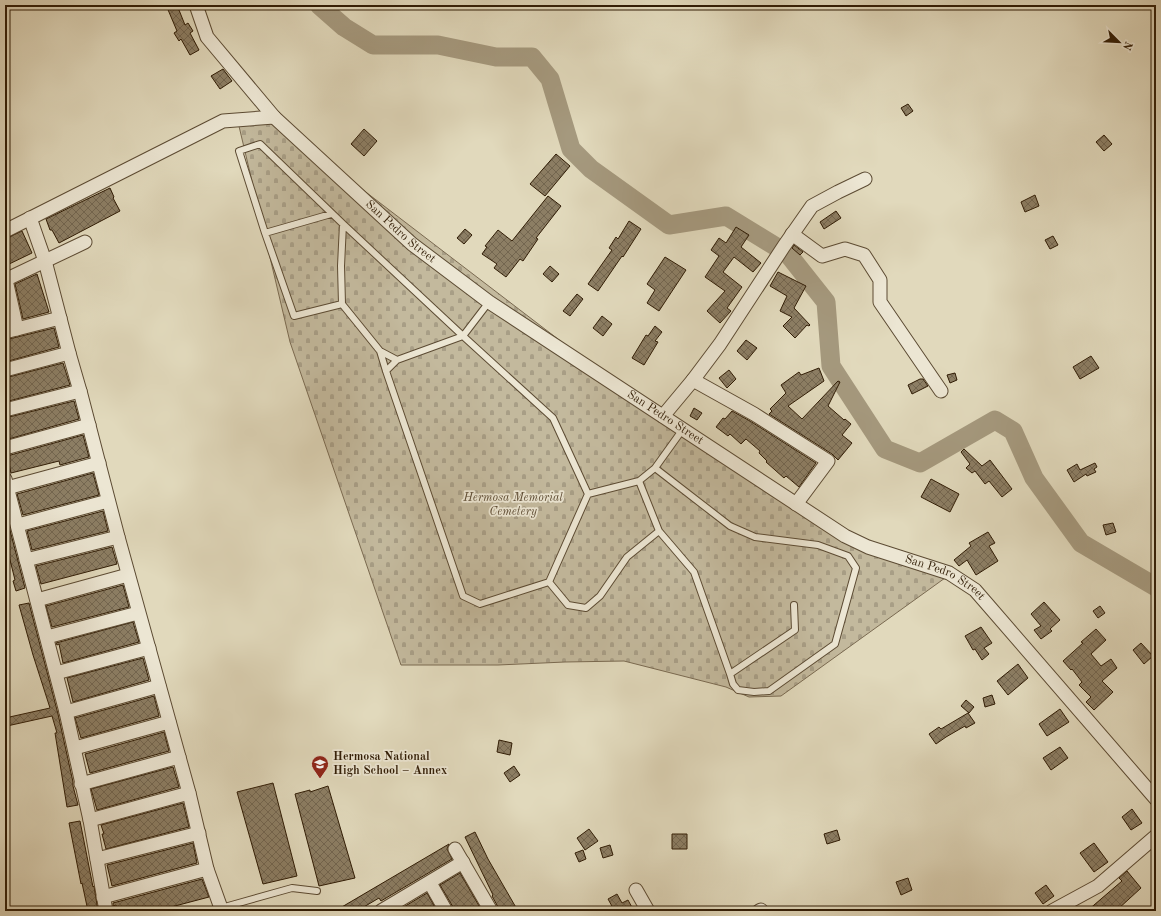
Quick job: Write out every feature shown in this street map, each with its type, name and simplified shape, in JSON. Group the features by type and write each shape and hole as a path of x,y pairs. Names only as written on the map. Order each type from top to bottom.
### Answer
{"street":[{"name":"San Pedro Street","path":"196,5 207,37 274,117 412,244 489,302 845,536 868,547 949,573 975,590 1156,800"},
{"path":"5,231 223,121 274,117"},
{"path":"662,416 693,380 720,344 769,268 812,206 865,179"},
{"path":"30,218 45,261 138,613 189,793 218,910"},
{"path":"792,234 822,256 845,249 864,256 880,280 880,302 941,391"},
{"path":"60,318 11,330 5,280 85,242"},
{"path":"5,370 69,353"},
{"path":"693,380 754,414 828,461 796,504"},
{"path":"5,410 80,391"},
{"path":"5,448 89,425"},
{"path":"99,463 6,484 18,524 75,748 81,784 90,820 106,911"},
{"path":"18,524 108,501"},
{"path":"26,560 118,537"},
{"path":"37,600 128,575"},
{"path":"47,637 138,613"},
{"path":"56,673 149,648"},
{"path":"66,712 159,686"},
{"path":"75,748 169,722"},
{"path":"81,784 179,757"},
{"path":"90,820 189,793"},
{"path":"96,859 199,833"},
{"path":"1052,911 1098,886 1156,836"},
{"path":"455,849 491,911"},
{"path":"381,911 398,906 463,862"},
{"path":"103,897 207,869"},
{"path":"430,883 446,911"},
{"path":"636,890 648,911"}],"lane":[{"path":"342,304 294,316 265,233 239,151 260,144 332,214 343,224 463,336 553,418 588,494 549,582 480,604 463,596 380,351 342,304 341,266 343,224"},
{"path":"265,233 332,214"},
{"path":"386,371 397,360 463,336 489,302"},
{"path":"380,351 397,360"},
{"path":"588,494 640,481 655,468 683,430"},
{"path":"640,481 659,531 694,572 733,684 738,690 754,692 770,690 835,644 856,568 848,556 818,545 755,538 730,526 655,468"},
{"path":"549,582 568,605 586,608 600,596 627,557 659,531"},
{"path":"730,674 795,630 794,605"},
{"path":"218,910 292,888 317,891"}],"green space":[{"name":"Hermosa Memorial Cemetery","path":"269,118 652,411 846,541 945,578 781,696 749,697 726,687 624,661 498,665 401,665 290,342 238,122"}],"building":[{"path":"166,5 177,5 185,25 188,23 193,31 190,33 199,50 190,55 181,39 179,41 174,33 177,31"},
{"path":"223,69 232,81 220,89 211,76"},
{"path":"908,104 913,111 906,116 901,108"},
{"path":"364,129 377,141 364,156 351,144"},
{"path":"1104,135 1112,144 1104,151 1096,142"},
{"path":"556,154 570,166 545,196 530,184"},
{"path":"110,188 114,197 113,198 120,211 59,243 52,230 50,230 46,219"},
{"path":"1035,195 1039,206 1025,212 1021,202"},
{"path":"548,196 561,206 536,238 538,239 523,261 520,259 506,277 494,268 497,264 482,254 487,247 485,246 498,230 512,241"},
{"path":"836,211 841,218 824,229 820,222"},
{"path":"629,221 641,229 598,291 588,284 612,250 609,248 616,237 618,239"},
{"path":"736,227 749,235 741,247 761,263 753,272 734,257 723,272 742,287 727,308 731,311 720,323 707,311 725,291 705,277 719,256 711,250 719,238 726,243"},
{"path":"465,229 472,235 464,244 457,238"},
{"path":"22,231 32,253 5,266 5,239"},
{"path":"1053,236 1058,245 1050,249 1045,240"},
{"path":"794,245 803,252 800,255 792,248"},
{"path":"665,257 686,270 659,311 647,303 655,290 647,284"},
{"path":"550,266 559,274 552,282 543,274"},
{"path":"778,272 806,286 794,308 810,325 807,325 795,338 783,326 792,317 780,311 787,296 770,286"},
{"path":"37,274 49,312 23,319 15,284"},
{"path":"577,294 583,299 570,316 563,311"},
{"path":"602,316 612,324 603,336 593,328"},
{"path":"655,326 662,332 655,341 658,342 644,365 632,358 646,335 648,336"},
{"path":"54,328 59,347 5,362 5,340"},
{"path":"746,340 757,348 747,360 737,351"},
{"path":"1091,356 1099,368 1080,379 1073,367"},
{"path":"63,363 70,385 5,402 5,378"},
{"path":"819,368 824,381 788,406 802,419 838,381 840,382 828,406 851,424 842,435 852,443 838,460 832,454 769,414 772,411 770,409 786,393 781,385 799,372 801,375"},
{"path":"729,370 736,379 727,388 719,378"},
{"path":"955,373 957,380 950,383 947,375"},
{"path":"923,379 928,386 912,394 908,385"},
{"path":"74,401 79,419 5,440 5,418"},
{"path":"694,408 702,413 697,420 690,416"},
{"path":"732,411 816,463 799,487 786,476 784,478 766,462 767,461 759,453 760,451 746,439 741,444 730,434 728,436 716,427 723,418 725,419"},
{"path":"83,435 89,457 60,465 59,461 11,473 7,456"},
{"path":"964,449 982,466 990,460 1012,489 1002,497 989,481 985,484 975,471 972,473 966,468 970,464 961,452"},
{"path":"1095,463 1097,467 1094,469 1096,472 1087,476 1086,474 1074,482 1067,470 1077,464 1080,470"},
{"path":"93,473 99,495 23,515 17,494"},
{"path":"931,479 959,494 950,512 921,497"},
{"path":"5,511 25,588 16,591 13,581 15,580 5,540"},
{"path":"103,511 108,531 32,550 27,531"},
{"path":"1113,523 1116,532 1106,535 1103,525"},
{"path":"988,532 995,543 989,546 998,561 976,575 967,560 959,566 954,560 971,546 969,543"},
{"path":"112,547 117,564 41,584 36,566"},
{"path":"123,585 129,607 52,627 46,606"},
{"path":"1044,602 1060,620 1050,629 1052,631 1041,639 1034,630 1041,626 1031,614"},
{"path":"29,603 58,714 78,805 67,807 55,733 57,733 52,716 7,726 5,718 50,708 19,605"},
{"path":"1100,606 1105,613 1098,618 1093,611"},
{"path":"133,622 139,642 63,663 59,644 57,645 56,643"},
{"path":"981,627 992,643 984,648 989,654 982,660 975,649 973,650 965,636"},
{"path":"1096,629 1106,640 1091,654 1101,666 1111,659 1117,668 1102,681 1113,692 1094,710 1086,702 1091,697 1079,685 1082,682 1072,669 1071,670 1063,661"},
{"path":"1141,643 1153,656 1144,664 1133,650"},
{"path":"143,658 149,680 73,702 67,678"},
{"path":"1018,664 1028,678 1008,695 997,681"},
{"path":"992,695 995,704 985,707 983,698"},
{"path":"154,696 159,716 81,738 75,718"},
{"path":"966,700 974,707 969,713 961,706"},
{"path":"1060,709 1069,722 1047,736 1039,724"},
{"path":"968,713 975,723 966,728 965,726 936,744 929,734 939,727 941,729"},
{"path":"164,732 169,751 90,773 85,754"},
{"path":"499,740 512,743 510,755 497,752"},
{"path":"1060,747 1068,758 1051,770 1043,758"},
{"path":"514,766 520,775 510,782 504,773"},
{"path":"173,767 179,787 97,810 91,789"},
{"path":"273,783 297,876 263,884 237,792"},
{"path":"328,786 355,878 319,886 295,794 310,790 310,792"},
{"path":"183,803 189,827 106,849 101,825"},
{"path":"1132,809 1142,823 1131,830 1122,817"},
{"path":"80,821 98,911 88,911 82,883 81,884 69,823"},
{"path":"589,829 598,841 585,850 577,838"},
{"path":"837,830 840,840 827,844 824,834"},
{"path":"475,832 488,859 518,911 499,911 492,896 493,895 465,837"},
{"path":"672,834 687,834 687,849 672,849"},
{"path":"193,843 197,863 112,886 107,865"},
{"path":"1094,843 1108,862 1094,872 1080,853"},
{"path":"449,844 447,849 452,859 381,901 379,898 357,911 335,911"},
{"path":"610,845 613,855 603,858 600,848"},
{"path":"583,850 586,859 579,862 575,853"},
{"path":"1127,871 1141,888 1117,910 1114,907 1110,911 1087,911 1122,881 1119,878"},
{"path":"460,873 482,911 454,911 440,885"},
{"path":"908,878 912,890 901,895 896,882"},
{"path":"202,879 209,897 156,911 118,911 116,905 113,906 113,903"},
{"path":"1046,885 1054,896 1043,904 1035,893"},
{"path":"427,893 437,911 397,911"},
{"path":"617,894 622,903 628,900 634,911 608,911 613,908 608,899"}],"waterway":[{"path":"319,5 344,27 373,45 438,45 496,57 532,57 550,79 571,149 591,169 669,225 726,216 788,254 826,302 831,366 885,449 920,463 995,420 1013,431 1034,478 1081,543 1156,587"}],"place":[{"name":"Hermosa National High School – Annex","path":"320,779"}]}
